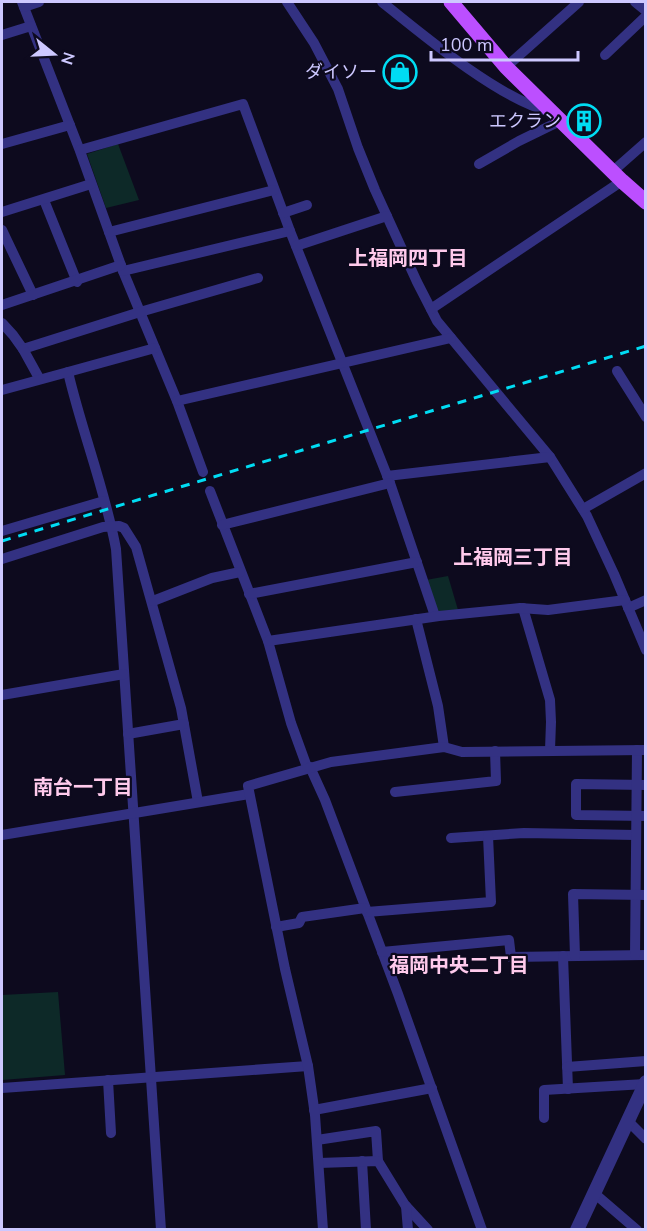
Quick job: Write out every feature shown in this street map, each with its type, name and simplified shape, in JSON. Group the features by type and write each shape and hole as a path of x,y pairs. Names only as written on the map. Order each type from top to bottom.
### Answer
{"main road":[{"path":"459,4 506,67 554,116 645,200"}],"street":[{"path":"39,2 23,4 80,150 108,232 204,472"},
{"path":"287,2 314,43 338,89 358,148 387,216 437,321 550,457 583,509 627,604 645,650"},
{"path":"382,2 483,77 531,106 554,116"},
{"path":"506,67 579,2"},
{"path":"635,2 645,11"},
{"path":"605,55 645,16"},
{"path":"2,35 31,26"},
{"path":"80,150 243,104 274,190 389,480 435,616"},
{"path":"479,164 519,141 554,116"},
{"path":"2,144 70,125"},
{"path":"431,309 617,176 645,142"},
{"path":"2,212 91,184"},
{"path":"108,232 274,190"},
{"path":"44,200 77,282"},
{"path":"283,213 307,205"},
{"path":"296,246 387,216"},
{"path":"2,230 33,295"},
{"path":"2,305 122,268 290,231"},
{"path":"23,349 258,278"},
{"path":"2,323 14,335 39,378"},
{"path":"177,401 451,338"},
{"path":"2,390 155,348"},
{"path":"617,371 645,417"},
{"path":"68,372 77,411 112,526 118,573 161,1230"},
{"path":"222,525 389,480 550,457"},
{"path":"583,509 645,473"},
{"path":"210,491 268,641 291,723 308,767 323,792 482,1230"},
{"path":"2,531 105,501"},
{"path":"2,559 84,532 112,526 124,528 131,537 170,662 198,802"},
{"path":"249,594 417,562"},
{"path":"153,602 212,578 240,572"},
{"path":"268,641 435,616 523,608 548,610 627,604 645,600"},
{"path":"523,608 550,700 552,722 550,750"},
{"path":"416,619 438,706 444,747"},
{"path":"2,695 124,674"},
{"path":"128,734 184,724"},
{"path":"323,1230 317,1140 308,1066 276,927 248,786 308,767 384,754 444,747 462,752 641,750 641,816 636,835 641,864 640,955 511,957 509,940 382,952"},
{"path":"395,792 496,782 495,751"},
{"path":"641,785 576,784 576,815 641,816"},
{"path":"2,835 249,794"},
{"path":"451,838 524,833 636,835"},
{"path":"276,927 299,923 302,917 366,910 491,902 488,836"},
{"path":"575,956 573,894 641,895"},
{"path":"563,956 568,1089"},
{"path":"567,1067 645,1061"},
{"path":"2,1088 308,1066"},
{"path":"108,1080 111,1133"},
{"path":"544,1118 544,1090 645,1083 577,1230"},
{"path":"314,1110 432,1088"},
{"path":"628,1121 645,1139"},
{"path":"317,1140 376,1131 378,1161 406,1206 428,1230"},
{"path":"362,1161 366,1230"},
{"path":"319,1163 378,1161"},
{"path":"594,1192 637,1230"},
{"path":"406,1206 408,1230"}],"green space":[{"path":"118,144 139,200 106,208 87,154"},
{"path":"448,576 458,610 437,613 426,580"},
{"path":"58,992 65,1075 2,1080 2,995"}],"railway":[{"path":"2,541 646,346"}],"place":[{"name":"ダイソー","path":"400,72"},
{"name":"エクラン","path":"584,121"}],"district":[{"name":"上福岡四丁目","path":"408,258"},
{"name":"上福岡三丁目","path":"513,557"},
{"name":"南台一丁目","path":"83,787"},
{"name":"福岡中央二丁目","path":"459,965"}]}
